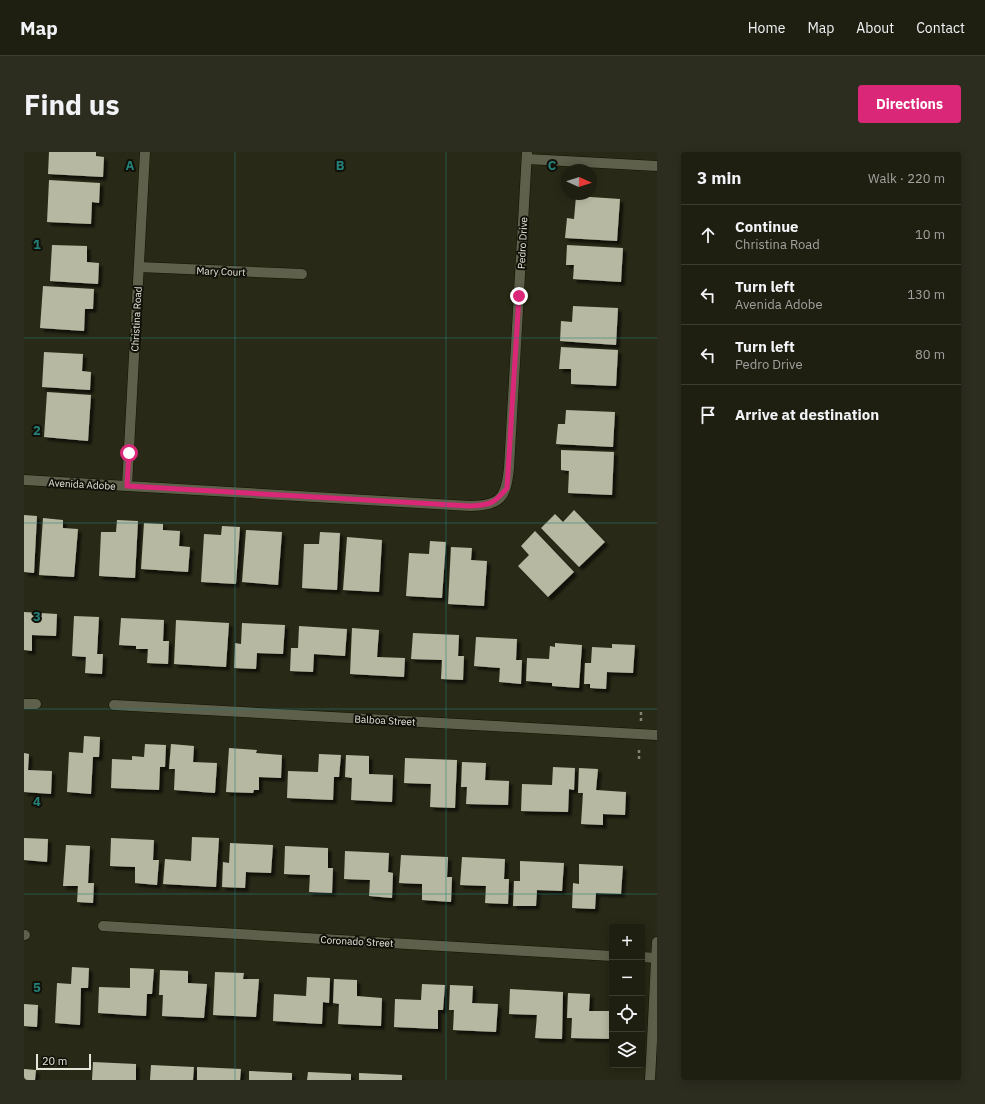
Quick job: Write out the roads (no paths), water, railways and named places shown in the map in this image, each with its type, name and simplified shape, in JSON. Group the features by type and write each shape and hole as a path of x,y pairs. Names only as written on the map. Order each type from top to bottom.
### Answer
{"street":[{"name":"Christina Road","path":"127,486 145,152"},
{"path":"527,156 657,166"},
{"name":"Pedro Drive","path":"498,499 507,488 509,468 527,156"},
{"name":"Mary Court","path":"139,267 302,274"},
{"name":"Avenida Adobe","path":"24,480 470,506 488,506 498,499"},
{"path":"24,704 36,704"},
{"name":"Balboa Street","path":"114,705 657,735"},
{"name":"Coronado Street","path":"103,926 609,956"},
{"path":"652,1074 657,942"},
{"path":"645,957 656,958"}]}
